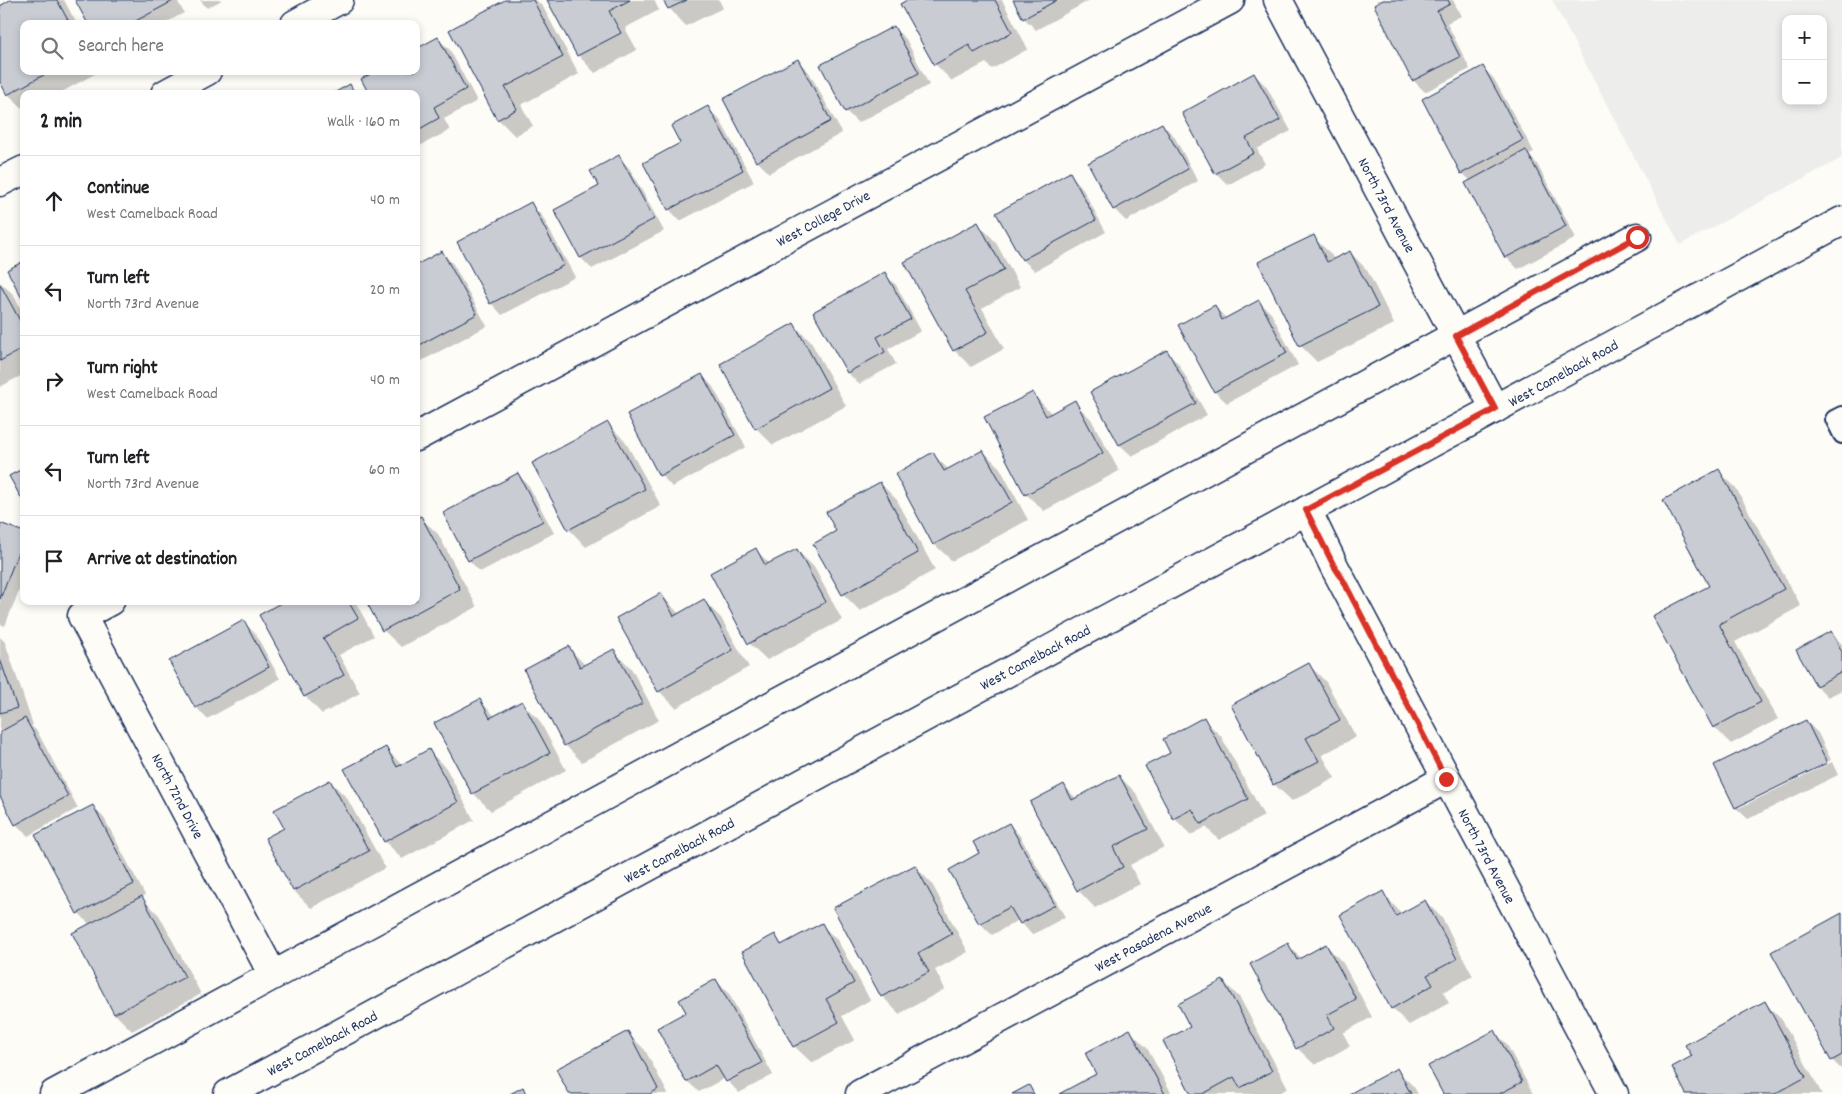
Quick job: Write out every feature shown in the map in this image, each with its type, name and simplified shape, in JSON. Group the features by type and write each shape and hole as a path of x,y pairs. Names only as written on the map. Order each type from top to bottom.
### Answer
{"street":[{"path":"302,20 340,0"},
{"name":"West College Drive","path":"420,435 1230,0"},
{"name":"North 73rd Avenue","path":"1278,0 1495,409"},
{"path":"172,90 199,75"},
{"path":"0,182 20,172"},
{"name":"West Camelback Road","path":"228,1094 1842,221"},
{"path":"54,1094 1637,237"},
{"name":"North 73rd Avenue","path":"1306,510 1446,779 1614,1094"},
{"name":"North 72nd Drive","path":"103,605 82,616 274,975"},
{"name":"West Pasadena Avenue","path":"860,1094 1446,779"}],"lane":[{"path":"1842,415 1834,419 1842,434"}],"shaded area":[{"path":"1552,0 1842,0 1842,158 1680,245"}],"building":[{"path":"10,0 57,0 68,20 20,20 20,75 44,75 7,95 0,82 0,6"},
{"path":"75,0 173,0 137,20 86,20"},
{"path":"505,0 533,0 563,57 505,87 517,109 497,120 449,30"},
{"path":"547,0 630,0 609,11 621,33 577,56"},
{"path":"663,0 687,0 668,9"},
{"path":"907,0 995,0 1012,32 974,53 969,45 934,65 900,4"},
{"path":"1013,0 1057,0 1023,19"},
{"path":"1383,0 1448,0 1450,4 1437,11 1460,57 1412,81 1374,5"},
{"path":"894,26 919,73 845,112 820,65"},
{"path":"438,37 466,89 434,107 439,118 420,129 420,90 367,90 361,79 368,75 420,75 420,47"},
{"path":"798,59 831,121 756,162 723,99"},
{"path":"1483,66 1523,140 1461,174 1422,99"},
{"path":"1254,73 1280,120 1246,138 1254,153 1215,174 1182,113"},
{"path":"350,84 353,90 339,90"},
{"path":"708,106 743,170 668,210 643,163 680,143 671,126"},
{"path":"1162,123 1188,169 1113,210 1088,163"},
{"path":"1526,150 1566,226 1505,258 1465,183"},
{"path":"619,155 654,219 580,258 554,210 599,186 590,171"},
{"path":"1070,172 1096,220 1022,260 996,213"},
{"path":"531,202 564,265 490,304 457,242"},
{"path":"978,222 1004,270 965,291 988,332 953,351 904,262"},
{"path":"1314,235 1327,262 1350,251 1378,307 1299,346 1258,262"},
{"path":"442,251 477,314 420,345 420,263"},
{"path":"20,263 20,294 7,270"},
{"path":"885,272 911,319 877,337 885,352 847,373 813,312"},
{"path":"0,284 20,321 20,350 0,361"},
{"path":"1259,300 1287,353 1214,392 1178,325 1215,305 1222,320"},
{"path":"794,323 829,388 755,429 720,364"},
{"path":"1167,350 1196,403 1119,445 1090,392"},
{"path":"702,374 735,435 659,476 627,414"},
{"path":"1033,392 1046,416 1075,400 1103,453 1025,495 984,417"},
{"path":"608,422 645,489 568,530 532,463"},
{"path":"983,450 1012,502 933,545 895,474 933,452 944,471"},
{"path":"1719,469 1784,589 1719,624 1761,702 1713,728 1652,616 1709,586 1663,500"},
{"path":"20,470 20,496 9,476"},
{"path":"518,473 543,521 468,561 443,513"},
{"path":"880,482 918,553 842,595 813,544 836,531 826,512"},
{"path":"420,516 460,589 382,631 368,605 420,605"},
{"path":"0,523 20,530 20,547 0,599"},
{"path":"756,548 765,565 797,549 826,602 748,644 710,573"},
{"path":"661,593 674,616 704,599 733,650 658,692 616,618"},
{"path":"277,605 350,605 358,618 323,638 344,675 304,697 259,615"},
{"path":"244,620 269,667 195,708 169,661"},
{"path":"1831,631 1842,652 1842,672 1816,686 1796,650"},
{"path":"569,646 580,667 614,649 643,703 564,746 524,670"},
{"path":"0,659 17,708 0,713"},
{"path":"1309,663 1340,720 1306,738 1319,761 1273,785 1231,705"},
{"path":"480,699 490,718 522,701 550,753 472,794 434,723"},
{"path":"1204,717 1248,799 1201,824 1192,809 1173,819 1145,766 1170,753 1163,739"},
{"path":"25,718 68,796 15,825 0,796 0,732"},
{"path":"1806,720 1827,763 1735,808 1714,765"},
{"path":"386,747 397,767 429,749 458,802 384,842 344,769"},
{"path":"1119,775 1148,829 1113,847 1123,867 1077,891 1030,802 1064,784 1072,800"},
{"path":"330,780 369,851 293,891 265,838 284,828 274,810"},
{"path":"93,805 134,884 77,914 35,835"},
{"path":"1009,823 1055,905 1020,924 1010,907 979,924 949,870 979,853 973,842"},
{"path":"915,865 952,934 918,953 929,972 881,997 833,908"},
{"path":"1383,891 1396,916 1425,900 1457,959 1427,975 1433,985 1391,1009 1340,915"},
{"path":"142,896 185,977 114,1014 72,933"},
{"path":"1842,913 1842,1055 1831,1061 1771,952"},
{"path":"822,923 854,983 826,999 839,1022 793,1047 742,952 775,934 781,945"},
{"path":"1288,943 1297,960 1326,944 1356,999 1327,1015 1334,1028 1296,1049 1250,964"},
{"path":"716,979 762,1063 726,1082 716,1065 686,1082 657,1028 686,1012 679,1000"},
{"path":"1223,980 1272,1071 1240,1088 1234,1077 1203,1094 1191,1094 1163,1041 1190,1027 1178,1004"},
{"path":"1765,1001 1806,1077 1775,1094 1686,1094 1672,1067 1692,1056 1685,1045"},
{"path":"1130,1029 1165,1094 1059,1094 1096,1074 1085,1053"},
{"path":"1495,1030 1522,1082 1499,1094 1443,1094 1428,1066"},
{"path":"628,1031 658,1089 650,1094 569,1094 556,1069"},
{"path":"1397,1068 1411,1094 1349,1094"},
{"path":"1029,1085 1034,1094 1012,1094"},
{"path":"523,1087 526,1094 510,1094"}],"route":[{"path":"1446,779 1306,510 1495,409 1456,336 1637,237"}]}
